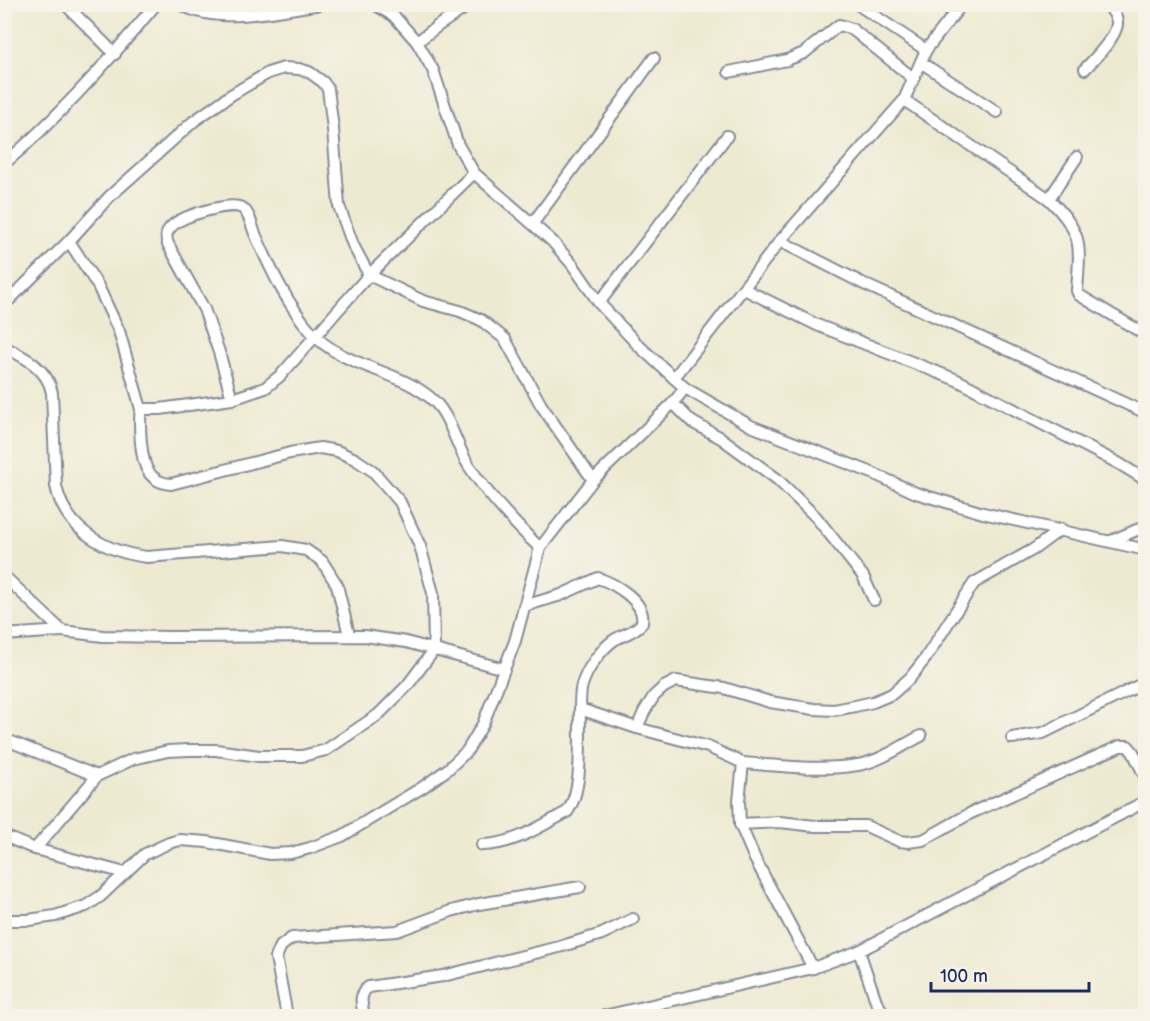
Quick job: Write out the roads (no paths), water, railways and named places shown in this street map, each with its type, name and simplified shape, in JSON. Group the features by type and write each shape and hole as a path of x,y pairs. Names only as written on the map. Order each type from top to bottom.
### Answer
{"street":[{"path":"65,4 115,54"},
{"path":"4,164 72,100 115,54 156,4"},
{"path":"180,4 199,11 233,16 321,4"},
{"path":"374,4 394,16 417,42 433,70 458,145 474,173 533,223 572,264 599,303 639,346 685,388 751,426 916,493 983,513 1146,550"},
{"path":"417,42 471,4"},
{"path":"857,4 926,50"},
{"path":"674,378 780,241 904,100 926,50 963,4"},
{"path":"1086,69 1109,41 1117,26 1117,19 1107,4"},
{"path":"729,72 787,60 804,53 839,25 852,29 914,79"},
{"path":"533,223 654,58"},
{"path":"922,63 997,112"},
{"path":"4,305 69,241 109,197 194,121 268,73 284,68 299,69 316,76 328,89 339,206 353,245 369,275 423,301 460,311 481,320 505,339 541,405 593,480"},
{"path":"904,100 1049,199 1068,218 1078,236 1077,291 1079,296 1146,335"},
{"path":"599,303 727,136"},
{"path":"1049,199 1077,157"},
{"path":"141,409 160,409 232,399 265,388 281,375 369,275 474,173"},
{"path":"232,399 204,309 168,244 166,234 172,225 193,215 229,206 243,208 248,215 275,278 297,314 315,335 334,351 426,394 436,403 443,411 454,440 469,466 520,528 540,548"},
{"path":"35,849 97,776 133,759 168,751 216,750 259,756 302,756 326,750 378,715 407,686 434,650 433,593 420,546 400,502 373,471 356,459 337,451 320,448 290,453 171,484 163,483 151,476 145,468 139,421 141,409 119,331 98,286 69,241"},
{"path":"780,241 866,285 1146,412"},
{"path":"744,289 817,325 957,380 1118,463 1146,480"},
{"path":"4,347 22,355 49,380 52,393 56,486 59,501 71,520 86,534 107,547 128,555 147,557 282,546 306,550 322,561 337,585 349,635"},
{"path":"4,920 29,920 76,910 101,896 150,850 180,840 207,842 270,854 291,853 342,836 423,787 448,769 467,751 483,724 515,641 540,548 593,480 673,403 685,388"},
{"path":"673,403 692,422 721,438 777,479 816,517 862,576 874,600"},
{"path":"1111,541 1146,526"},
{"path":"637,728 654,696 664,687 676,681 724,688 770,702 814,709 834,710 855,706 892,694 910,678 925,659 974,583 1034,549 1061,530"},
{"path":"4,576 62,631"},
{"path":"482,845 494,844 523,835 567,812 572,806 578,766 581,687 601,652 614,640 640,626 643,620 642,612 622,590 598,578 561,595 524,606"},
{"path":"4,635 62,631 103,636 158,637 349,635 406,642 504,669"},
{"path":"1012,738 1043,733 1146,682"},
{"path":"580,709 637,728 708,747 743,763 787,766 858,765 886,755 921,735"},
{"path":"4,739 97,776"},
{"path":"740,824 780,822 815,826 866,826 899,841 908,842 923,840 971,813 1120,746 1128,746 1133,752 1146,778"},
{"path":"743,763 739,801 740,824 755,859 813,968"},
{"path":"604,1017 813,968 859,951 1146,801"},
{"path":"4,836 35,849 126,873"},
{"path":"287,1017 276,954 289,940 315,935 397,931 451,911 479,904 580,887"},
{"path":"364,1017 362,997 364,990 369,987 443,976 559,947 602,934 633,919"},
{"path":"859,951 876,1001 885,1017"}]}
